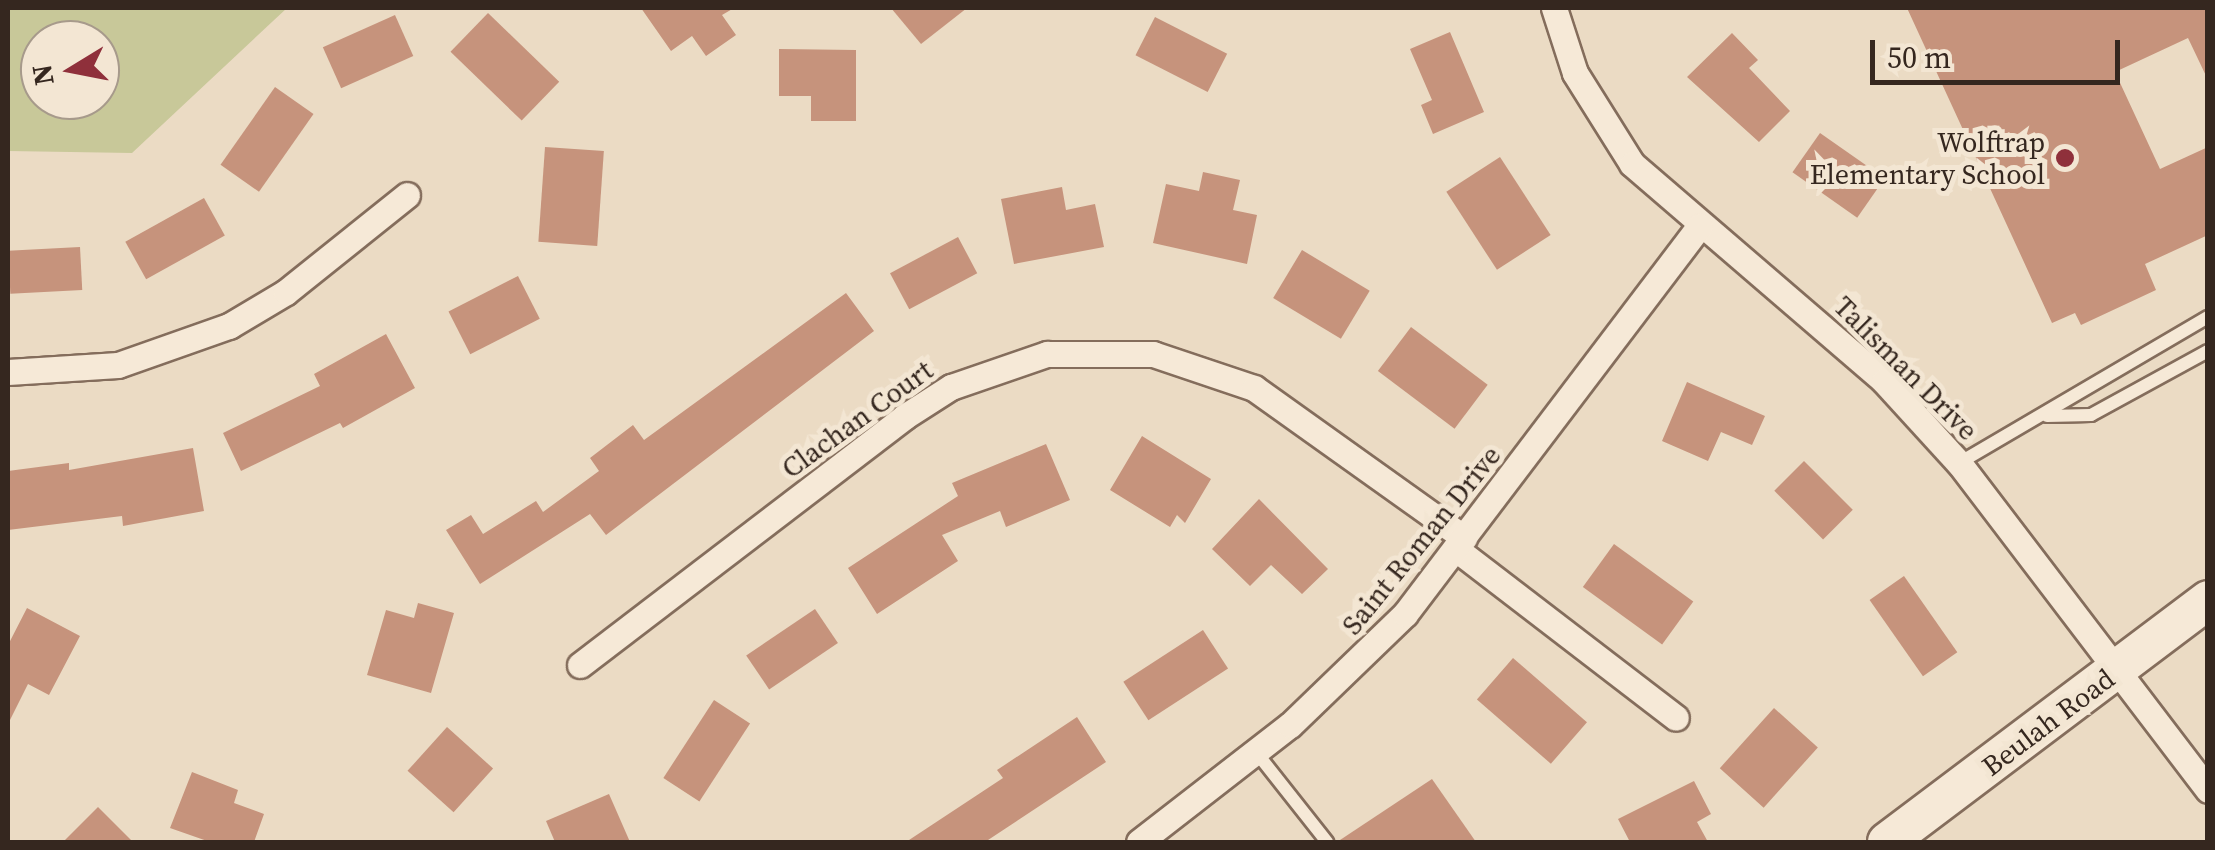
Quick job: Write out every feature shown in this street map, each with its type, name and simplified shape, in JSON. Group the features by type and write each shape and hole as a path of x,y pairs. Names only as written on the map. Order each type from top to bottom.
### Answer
{"main road":[{"name":"Beulah Road","path":"1888,842 2208,600"}],"street":[{"name":"Talisman Drive","path":"1554,8 1598,118 1632,164 1699,226 1846,344 1959,462 2208,790"},
{"path":"8,372 118,365 229,326 286,292 407,195"},
{"name":"Saint Roman Drive","path":"1139,842 1256,752 1357,666 1460,544 1699,226"},
{"name":"Clachan Court","path":"580,665 904,417 951,387 1047,354 1153,354 1254,388 1460,544 1676,718"}],"lane":[{"path":"1959,462 2047,416 2080,388 2208,316"},
{"path":"2047,416 2091,415 2208,351"},
{"path":"1256,752 1327,842"}],"green space":[{"path":"8,8 287,8 132,153 8,151"}],"building":[{"path":"641,8 734,8 722,15 736,35 706,56 692,36 671,51"},
{"path":"891,8 967,8 921,44"},
{"name":"Wolftrap Elementary School","path":"1907,8 2208,8 2208,80 2188,38 2115,72 2160,169 2208,147 2208,235 2145,264 2156,290 2081,325 2075,313 2052,323"},
{"path":"488,13 559,82 522,121 450,52"},
{"path":"395,15 413,56 341,88 323,47"},
{"path":"1155,17 1227,54 1208,92 1135,55"},
{"path":"1450,32 1484,112 1433,134 1421,105 1432,100 1410,49"},
{"path":"1732,33 1758,60 1749,68 1790,111 1759,142 1687,77"},
{"path":"779,49 856,50 856,121 811,121 811,96 779,96"},
{"path":"275,87 314,114 259,192 221,165"},
{"path":"1820,133 1885,178 1857,218 1792,172"},
{"path":"545,147 604,151 597,246 538,242"},
{"path":"1500,157 1551,235 1497,270 1446,192"},
{"path":"1203,172 1240,180 1233,210 1257,215 1247,264 1153,243 1166,184 1199,191"},
{"path":"1062,187 1066,210 1095,204 1104,247 1014,264 1001,199"},
{"path":"204,198 225,236 146,279 125,242"},
{"path":"958,237 977,273 909,309 890,273"},
{"path":"80,247 82,290 10,294 8,251"},
{"path":"1302,250 1370,291 1341,339 1273,298"},
{"path":"518,276 540,319 470,354 449,311"},
{"path":"846,293 874,331 606,535 590,514 480,584 446,530 471,515 483,534 536,501 543,512 599,471 590,458 633,425 644,440"},
{"path":"1411,327 1488,385 1455,429 1378,371"},
{"path":"386,334 415,388 343,428 340,423 241,471 223,433 320,386 314,374"},
{"path":"1687,382 1765,416 1752,445 1721,432 1708,461 1662,441"},
{"path":"1142,436 1211,479 1185,523 1177,515 1170,527 1110,490"},
{"path":"1046,444 1070,500 1006,527 1000,511 942,535 958,561 877,614 848,568 958,496 952,483"},
{"path":"193,448 204,511 123,526 122,516 8,530 8,471 69,463 69,470"},
{"path":"1804,461 1853,510 1823,539 1774,491"},
{"path":"1259,499 1328,569 1302,594 1271,565 1250,586 1212,549"},
{"path":"1614,544 1693,602 1662,644 1583,587"},
{"path":"1904,576 1957,652 1923,676 1870,600"},
{"path":"418,603 454,613 431,693 367,675 386,610 414,618"},
{"path":"27,608 80,636 49,695 28,684 8,724 8,645"},
{"path":"815,609 838,643 769,689 746,655"},
{"path":"1203,630 1228,669 1148,720 1123,682"},
{"path":"1513,658 1587,722 1551,764 1477,700"},
{"path":"714,700 750,723 699,801 663,778"},
{"path":"1774,708 1818,747 1764,808 1720,768"},
{"path":"1077,717 1106,762 985,842 906,842 1003,778 997,770"},
{"path":"447,727 493,768 454,812 408,771"},
{"path":"192,772 238,790 234,803 264,814 254,842 210,842 170,828"},
{"path":"1432,779 1476,842 1337,842"},
{"path":"1694,781 1711,814 1697,822 1708,842 1630,842 1618,819"},
{"path":"609,794 630,842 555,842 546,821"},
{"path":"98,807 133,842 63,842"}],"place":[{"name":"Wolftrap Elementary School","path":"2065,158"}]}
